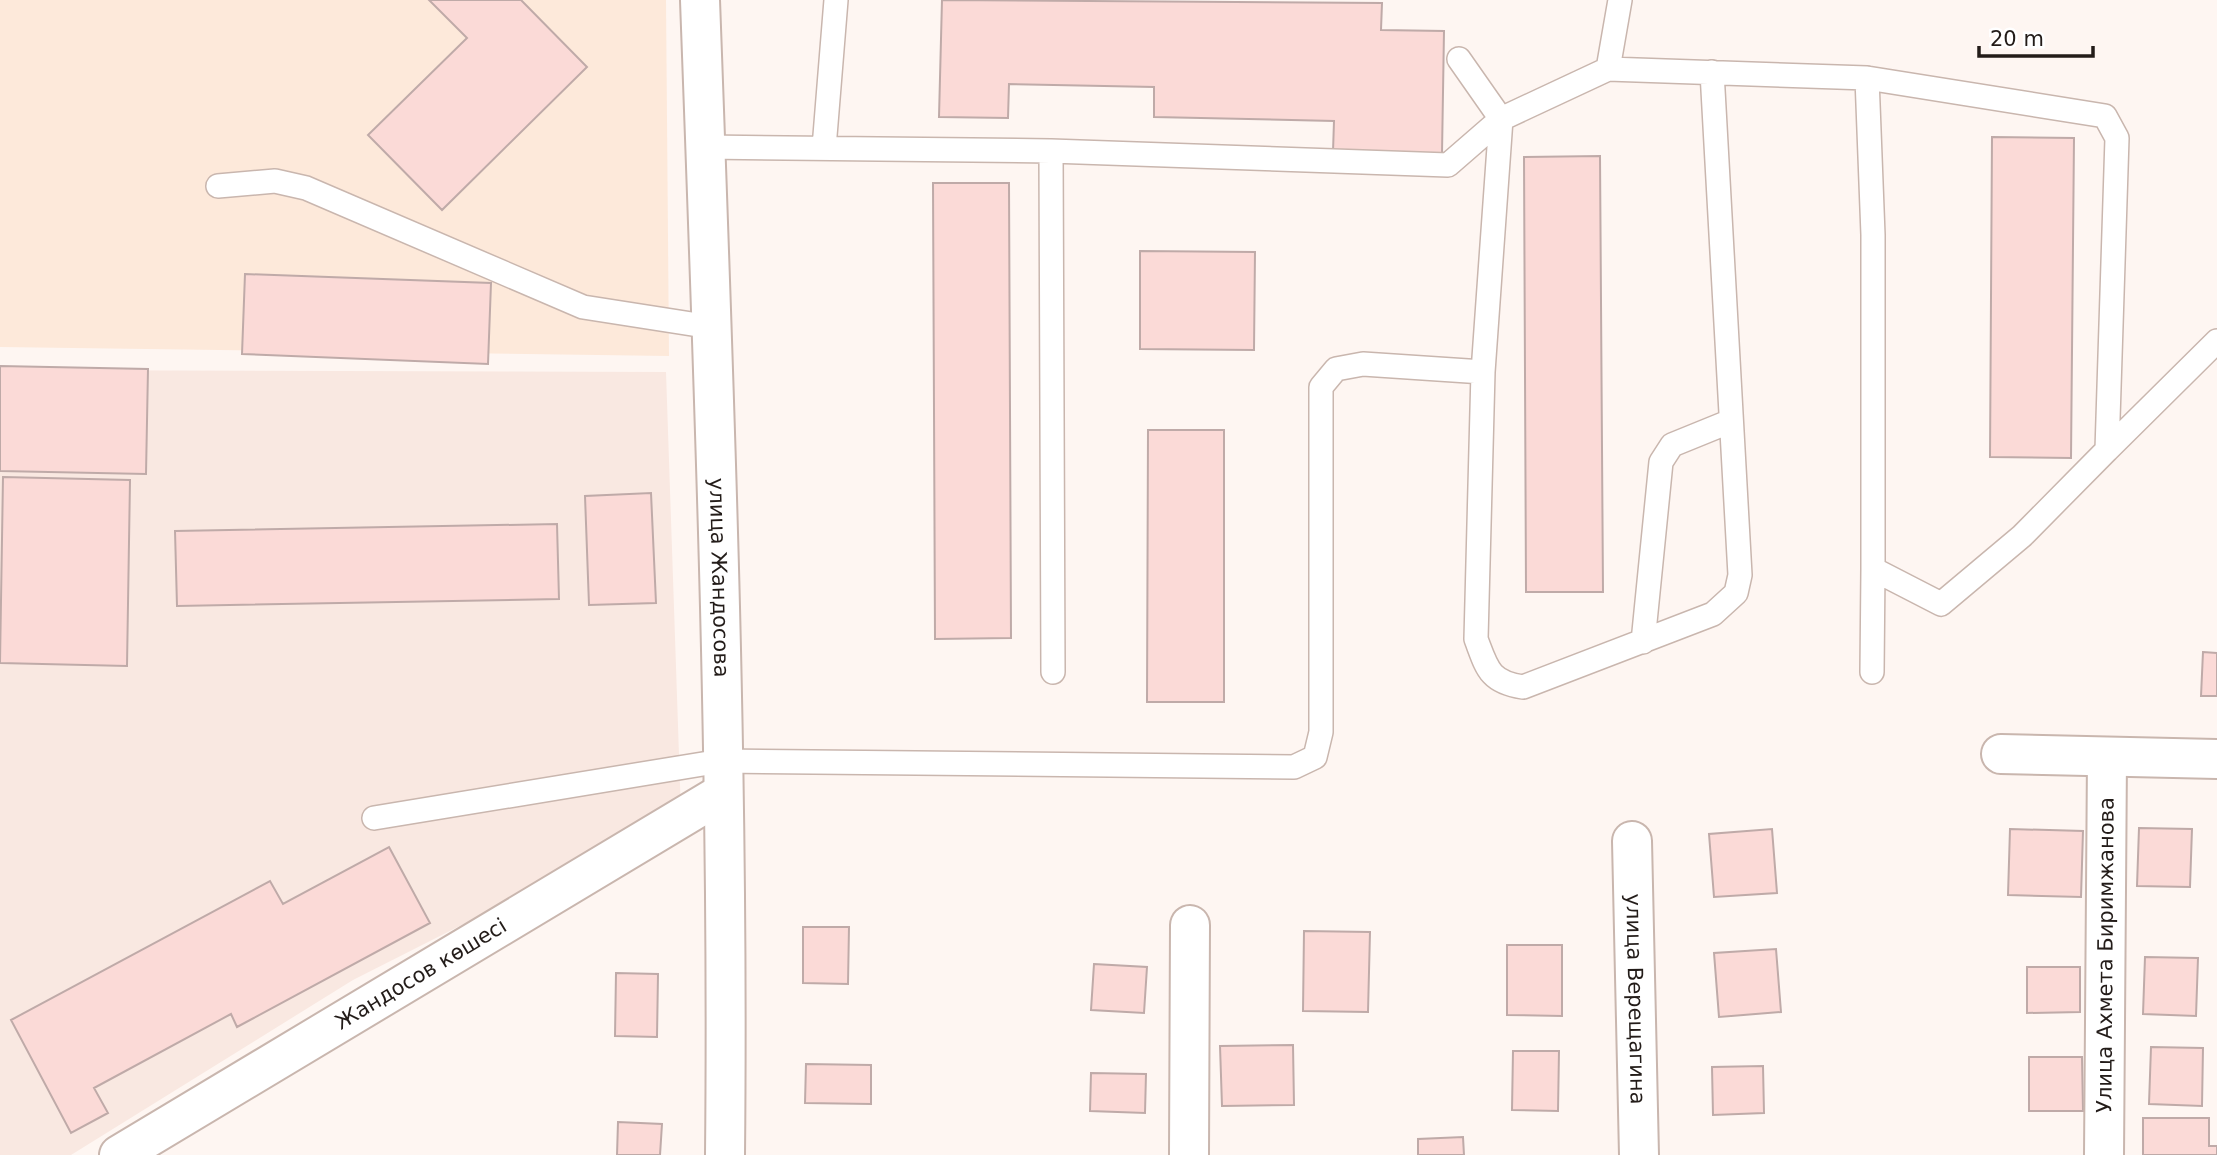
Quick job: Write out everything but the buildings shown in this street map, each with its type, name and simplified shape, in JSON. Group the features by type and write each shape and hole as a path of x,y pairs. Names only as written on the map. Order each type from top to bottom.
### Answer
{"street":[{"name":"улица Жандосова","path":"700,0 720,608 721,778 727,966 725,1155"},
{"path":"2001,754 2217,759"},
{"name":"Улица Ахмета Биримжанова","path":"2104,1155 2107,757"},
{"name":"Жандосов көшесі","path":"119,1155 721,778"},
{"name":"улица Верещагина","path":"1632,841 1639,1155"},
{"path":"1189,1155 1190,925"}],"lane":[{"path":"824,148 836,0"},
{"path":"1608,69 1619,0"},
{"path":"1460,59 1501,119 1483,372 1476,639 1488,670 1503,684 1523,687 1713,614 1736,593 1740,575 1712,72"},
{"path":"705,147 1051,151 1448,165 1501,119 1608,69 1867,78 2105,116 2117,138 2107,450"},
{"path":"1867,78 1873,235 1872,672"},
{"path":"1051,151 1053,672"},
{"path":"218,186 275,181 306,188 425,242 583,307 711,327"},
{"path":"1873,569 1941,604 2022,536 2217,341"},
{"path":"374,818 721,778 1294,768 1315,757 1321,732 1321,387 1336,369 1363,364 1483,372"},
{"path":"1643,642 1661,462 1672,445 1731,421"}],"shaded area":[{"path":"0,0 666,0 669,356 0,347"},
{"path":"0,370 666,372 681,814 353,980 71,1155 0,1155"}]}
